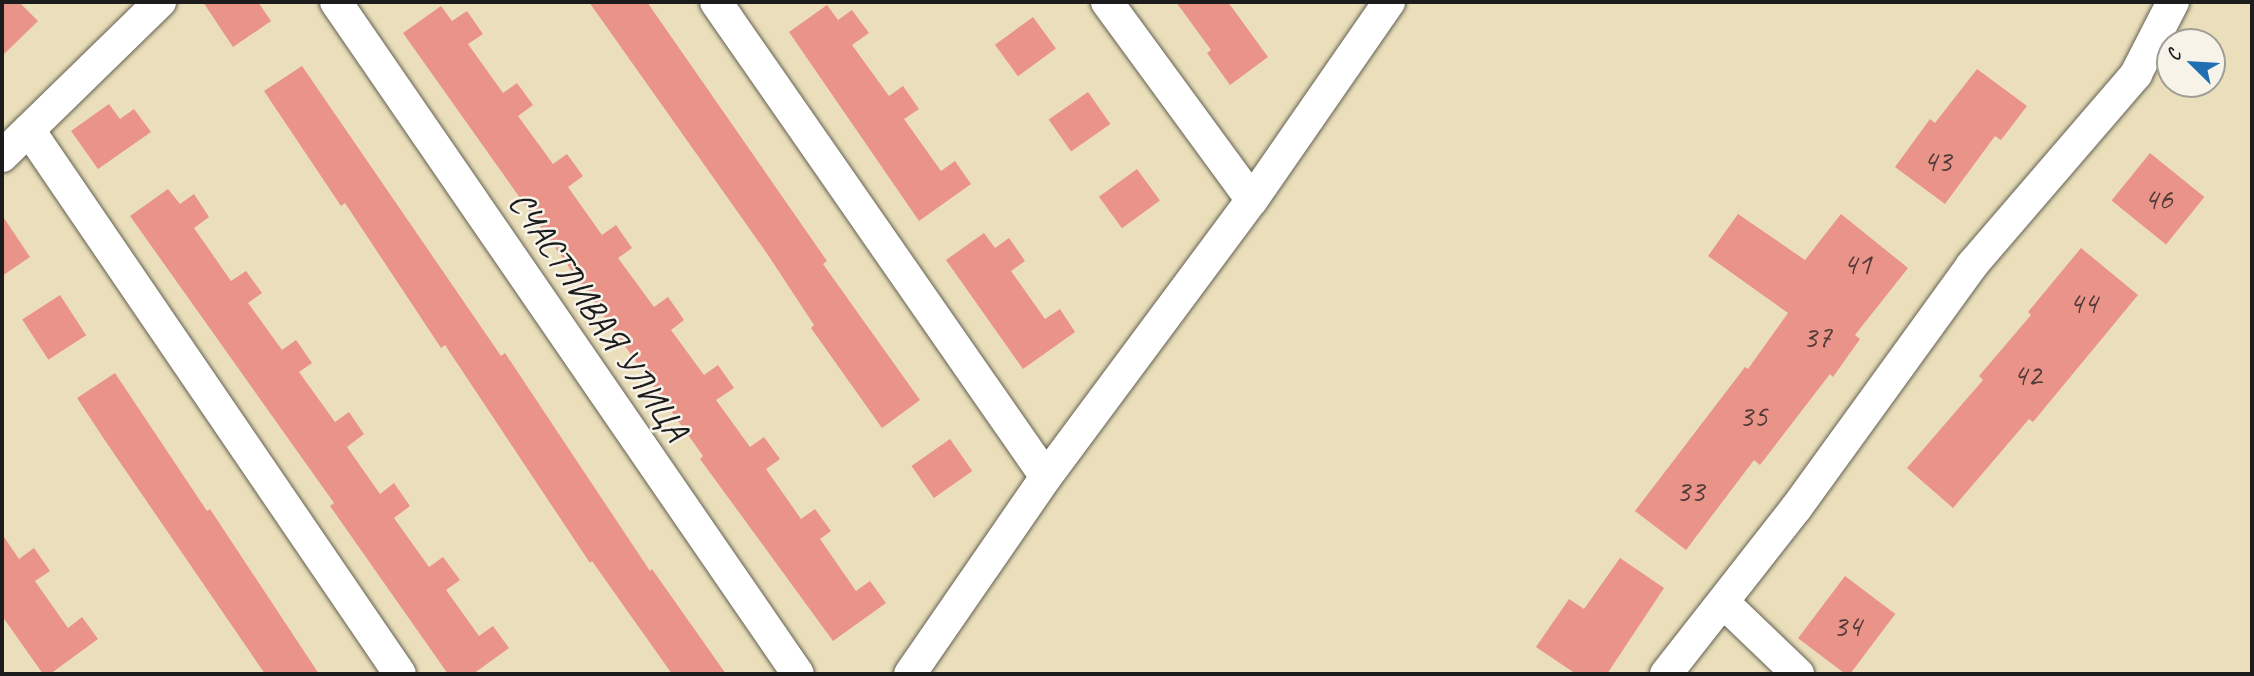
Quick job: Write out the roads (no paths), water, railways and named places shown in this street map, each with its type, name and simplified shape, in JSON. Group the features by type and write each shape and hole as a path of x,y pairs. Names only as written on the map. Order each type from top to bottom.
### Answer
{"street":[{"path":"2,156 160,2"},
{"name":"СЧАСТЛИВАЯ УЛИЦА","path":"336,2 798,674"},
{"path":"716,2 1046,477"},
{"path":"1107,2 1252,200"},
{"path":"910,674 1046,477 1252,200 1389,2"},
{"path":"1666,674 1797,507 1972,265 2136,74 2174,2"},
{"path":"29,130 400,674"},
{"path":"1723,602 1798,674"}]}
